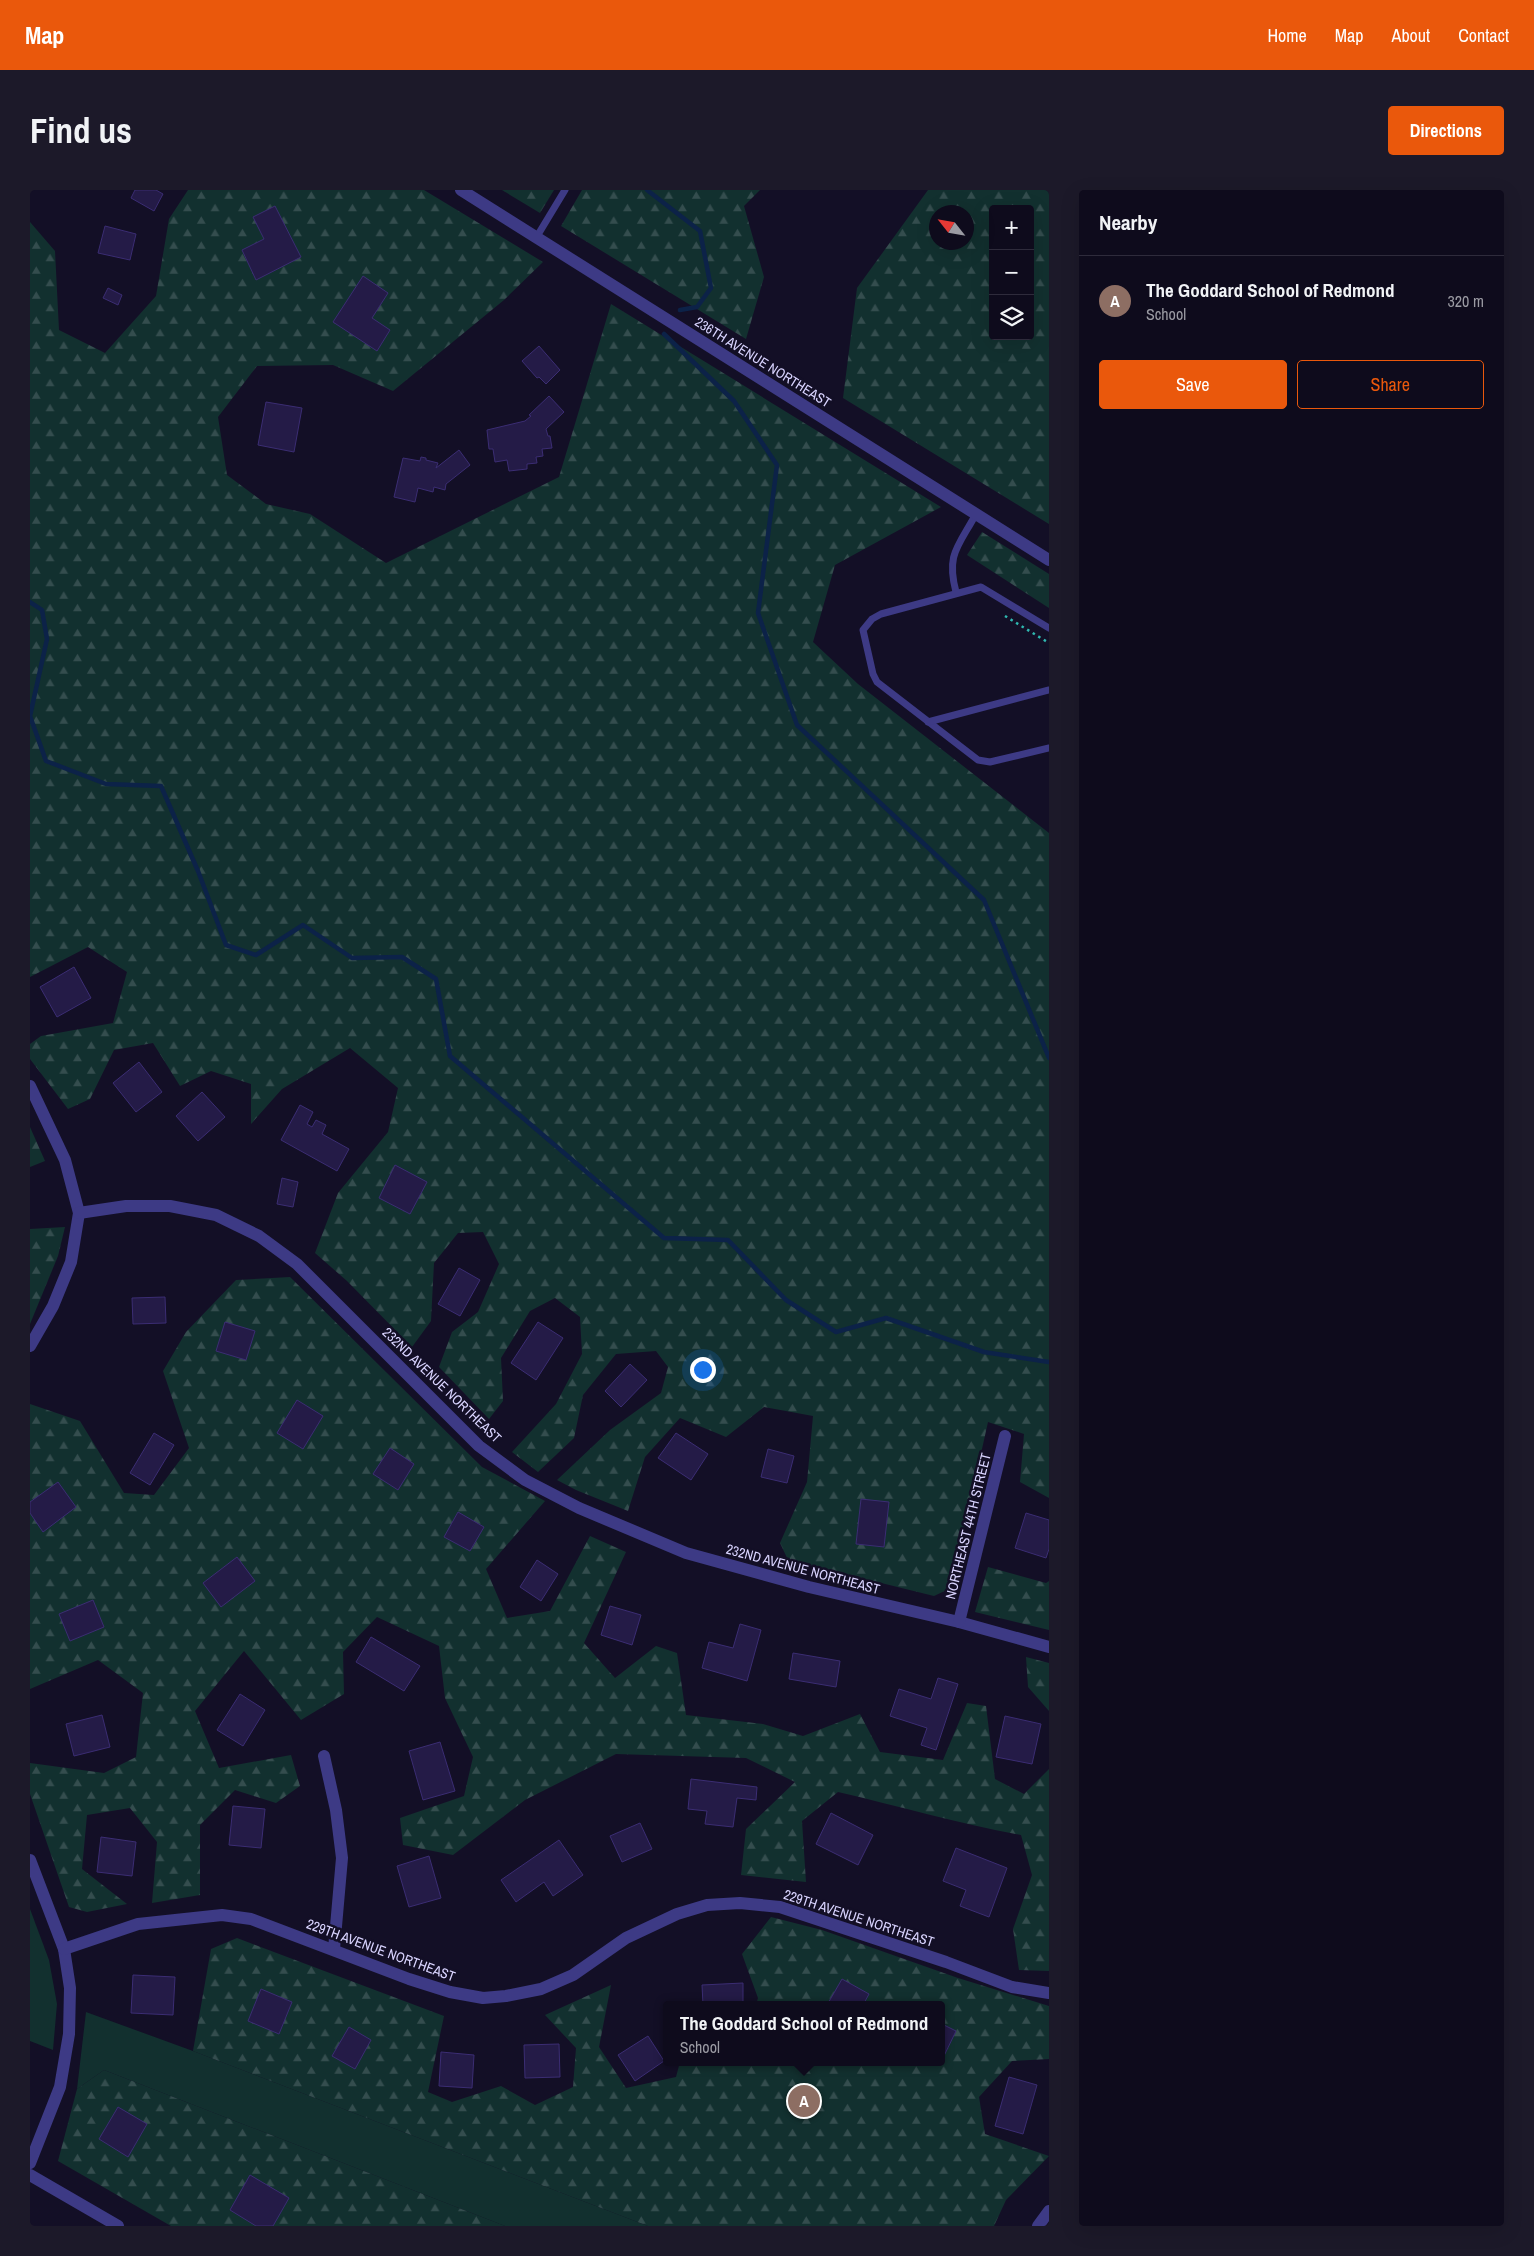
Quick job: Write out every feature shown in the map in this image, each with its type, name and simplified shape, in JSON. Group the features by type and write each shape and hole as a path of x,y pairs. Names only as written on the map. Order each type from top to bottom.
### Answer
{"street":[{"name":"236TH AVENUE NORTHEAST","path":"460,190 1049,560"},
{"path":"30,1086 65,1160 79,1213 71,1262 53,1306 30,1346"},
{"name":"232ND AVENUE NORTHEAST","path":"79,1213 126,1206 170,1206 216,1214 259,1236 298,1264 479,1446 525,1480 579,1508 686,1554 883,1606 959,1622 1049,1647"},
{"name":"NORTHEAST 44TH STREET","path":"959,1622 1005,1436"},
{"path":"324,1756 336,1810 342,1858 334,1949"},
{"path":"30,1860 64,1949 70,1988 69,2034 60,2087 30,2163"},
{"name":"229TH AVENUE NORTHEAST","path":"64,1949 138,1924 222,1915 251,1919 409,1979 450,1992 482,1998 506,1996 541,1989 573,1975 626,1938 677,1914 707,1905 740,1903 780,1907 946,1962 1012,1987 1049,1993"},
{"path":"30,2175 118,2226"},
{"path":"1038,2226 1049,2211"}],"lane":[{"path":"536,238 565,190"},
{"path":"956,592 950,571 952,556 976,514"},
{"path":"1049,628 981,587 956,592 881,614 872,619 863,630 873,674 877,682 978,760 990,762 1049,748"},
{"path":"928,722 1049,690"}],"path":[{"path":"1001,614 1049,643"}],"green space":[{"path":"188,190 424,190 543,262 504,300 393,391 333,365 257,366 218,417 227,475 266,504 310,514 386,563 559,477 611,304 941,507 835,565 813,642 858,684 1049,833 1049,1498 1020,1482 1024,1434 988,1422 951,1588 934,1596 788,1560 780,1543 807,1482 813,1416 764,1407 726,1437 680,1418 645,1457 628,1511 576,1490 557,1480 610,1430 661,1393 668,1367 656,1351 616,1354 583,1395 574,1438 538,1472 512,1452 556,1404 582,1354 580,1317 555,1298 530,1311 501,1358 503,1401 489,1419 439,1367 452,1332 478,1312 499,1264 483,1232 458,1233 434,1263 431,1321 412,1347 347,1281 315,1253 338,1193 388,1132 398,1088 350,1048 282,1089 251,1124 251,1084 211,1071 180,1086 153,1043 114,1050 90,1099 68,1109 30,1059 30,1044 41,1036 113,1023 127,972 88,947 30,977 30,222 55,251 59,330 105,353 156,296 169,219"},
{"path":"502,190 554,190 540,213"},
{"path":"582,190 760,190 744,206 764,277 746,339 561,226"},
{"path":"928,190 1049,190 1049,524 843,398 857,288"},
{"path":"982,532 1049,574 1049,608 967,555"},
{"path":"30,1127 45,1161 30,1167"},
{"path":"65,1227 58,1256 30,1324 30,1229"},
{"path":"290,1277 482,1467 545,1501 486,1569 507,1618 550,1611 590,1536 626,1552 584,1643 615,1678 656,1646 677,1653 686,1715 763,1724 803,1736 860,1714 880,1752 943,1760 967,1703 986,1706 995,1779 1024,1794 1049,1769 1049,1971 1019,1970 1013,1929 1032,1875 1021,1835 838,1792 802,1821 806,1882 741,1875 746,1829 795,1782 746,1758 616,1754 525,1800 453,1855 403,1845 400,1818 464,1796 473,1757 445,1698 439,1646 377,1617 343,1652 344,1694 301,1720 244,1651 195,1711 219,1768 291,1755 300,1786 276,1803 235,1790 200,1825 200,1895 152,1903 157,1842 130,1808 87,1815 82,1869 127,1904 87,1912 69,1907 30,1794 30,1763 104,1773 136,1757 143,1693 98,1660 30,1689 30,1404 80,1421 124,1493 154,1495 189,1448 163,1371 186,1332 236,1280"},
{"path":"988,1567 1046,1583 1049,1581 1049,1630 975,1612"},
{"path":"1026,1657 1049,1663 1049,1711 1028,1687"},
{"path":"30,1909 49,1960 57,2004 53,2050 30,2041"},
{"path":"771,1917 822,1930 958,1978 1049,2006 1049,2059 1012,2061 979,2097 985,2134 1049,2156 1006,2200 994,2226 648,2226 193,2051 211,1949 237,1938 444,2016 428,2092 452,2102 501,2086 535,2105 573,2087 576,2048 545,2015 611,1985 599,2047 626,2088 676,2077 679,2066 945,2066 945,2001 757,2001 758,1998 742,1954"},
{"path":"86,2012 193,2051 648,2226 505,2226 104,2070 77,2089"},
{"path":"104,2070 505,2226 171,2226 58,2161 77,2089"}],"building":[{"path":"135,190 156,190 163,194 154,211 131,198"},
{"path":"275,206 301,257 256,280 242,250 264,239 253,217"},
{"path":"105,226 136,234 130,260 98,253"},
{"path":"363,276 388,293 372,318 390,330 377,351 333,322"},
{"path":"108,288 122,295 118,305 103,298"},
{"path":"539,346 560,370 546,384 539,377 537,378 522,361"},
{"path":"549,396 564,412 546,429 548,436 550,436 552,448 542,449 543,456 536,457 537,463 527,464 527,469 509,471 507,460 495,462 493,449 489,449 487,430 525,421"},
{"path":"266,402 302,408 294,452 258,445"},
{"path":"459,450 470,465 446,484 445,490 434,487 433,492 418,488 415,502 394,497 403,458 420,461 421,457 426,458 426,460 438,463 436,468"},
{"path":"74,967 91,998 57,1017 40,987"},
{"path":"139,1062 162,1092 136,1112 113,1083"},
{"path":"202,1092 225,1117 198,1141 176,1116"},
{"path":"300,1105 313,1112 307,1124 312,1127 316,1120 326,1125 322,1134 349,1149 337,1171 281,1140"},
{"path":"395,1165 427,1182 410,1214 379,1198"},
{"path":"282,1178 298,1182 293,1207 277,1204"},
{"path":"459,1268 480,1280 460,1316 438,1304"},
{"path":"165,1297 166,1323 133,1324 132,1298"},
{"path":"225,1322 255,1331 246,1360 216,1351"},
{"path":"538,1322 563,1338 536,1380 511,1363"},
{"path":"630,1364 647,1380 621,1407 605,1391"},
{"path":"297,1400 323,1416 303,1449 277,1433"},
{"path":"154,1433 174,1445 150,1485 130,1473"},
{"path":"676,1433 708,1454 691,1480 658,1458"},
{"path":"390,1448 414,1464 398,1490 373,1474"},
{"path":"768,1449 794,1456 787,1483 761,1477"},
{"path":"58,1482 76,1507 43,1532 30,1513 30,1502"},
{"path":"861,1499 889,1502 884,1547 856,1544"},
{"path":"458,1512 484,1527 470,1551 444,1537"},
{"path":"1026,1513 1049,1520 1049,1549 1046,1558 1015,1548"},
{"path":"237,1557 255,1581 221,1607 203,1583"},
{"path":"537,1560 558,1574 541,1601 520,1587"},
{"path":"93,1600 104,1627 70,1641 59,1614"},
{"path":"610,1606 641,1615 632,1645 601,1635"},
{"path":"740,1624 761,1630 747,1681 702,1668 709,1642 733,1648"},
{"path":"371,1637 420,1666 404,1691 356,1662"},
{"path":"793,1653 840,1661 836,1687 789,1679"},
{"path":"938,1678 958,1684 936,1750 921,1745 927,1728 890,1716 899,1689 931,1699"},
{"path":"240,1694 265,1710 243,1746 217,1730"},
{"path":"102,1715 110,1747 74,1756 66,1724"},
{"path":"1005,1716 1041,1724 1032,1764 996,1757"},
{"path":"440,1742 455,1791 423,1800 409,1751"},
{"path":"691,1779 757,1787 756,1800 737,1798 733,1827 705,1824 707,1811 688,1809"},
{"path":"233,1806 265,1809 261,1848 229,1845"},
{"path":"831,1813 873,1835 858,1865 816,1844"},
{"path":"640,1823 652,1849 622,1862 610,1836"},
{"path":"101,1837 136,1842 132,1876 97,1872"},
{"path":"559,1840 583,1875 553,1896 544,1882 516,1902 501,1880"},
{"path":"956,1848 1007,1868 989,1917 960,1906 966,1890 943,1881"},
{"path":"429,1856 441,1898 409,1907 397,1866"},
{"path":"133,1975 175,1977 173,2015 131,2013"},
{"path":"842,1979 869,1994 865,2001 829,2001"},
{"path":"743,1983 743,2001 703,2001 702,1985"},
{"path":"261,1989 292,2002 279,2034 248,2021"},
{"path":"945,2026 956,2031 945,2054"},
{"path":"349,2027 371,2040 355,2069 332,2056"},
{"path":"648,2036 663,2062 635,2081 618,2055"},
{"path":"559,2044 560,2077 525,2078 524,2045"},
{"path":"441,2052 474,2055 472,2088 439,2086"},
{"path":"1009,2077 1037,2085 1023,2134 995,2126"},
{"path":"118,2107 147,2124 128,2157 99,2139"},
{"path":"250,2175 289,2198 273,2226 256,2226 230,2210"}],"waterway":[{"path":"647,190 700,231 711,288 697,307 680,310"},
{"path":"664,334 734,401 777,465 758,613 797,725 984,900 1049,1058"},
{"path":"30,602 42,610 47,639 30,716 46,761 106,784 161,786 198,871 226,945 256,955 303,925 352,958 402,957 436,979 450,1056 664,1238 728,1240 786,1300 836,1332 886,1318 984,1352 1049,1362"}],"place":[{"name":"The Goddard School of Redmond","path":"804,2101"}]}
